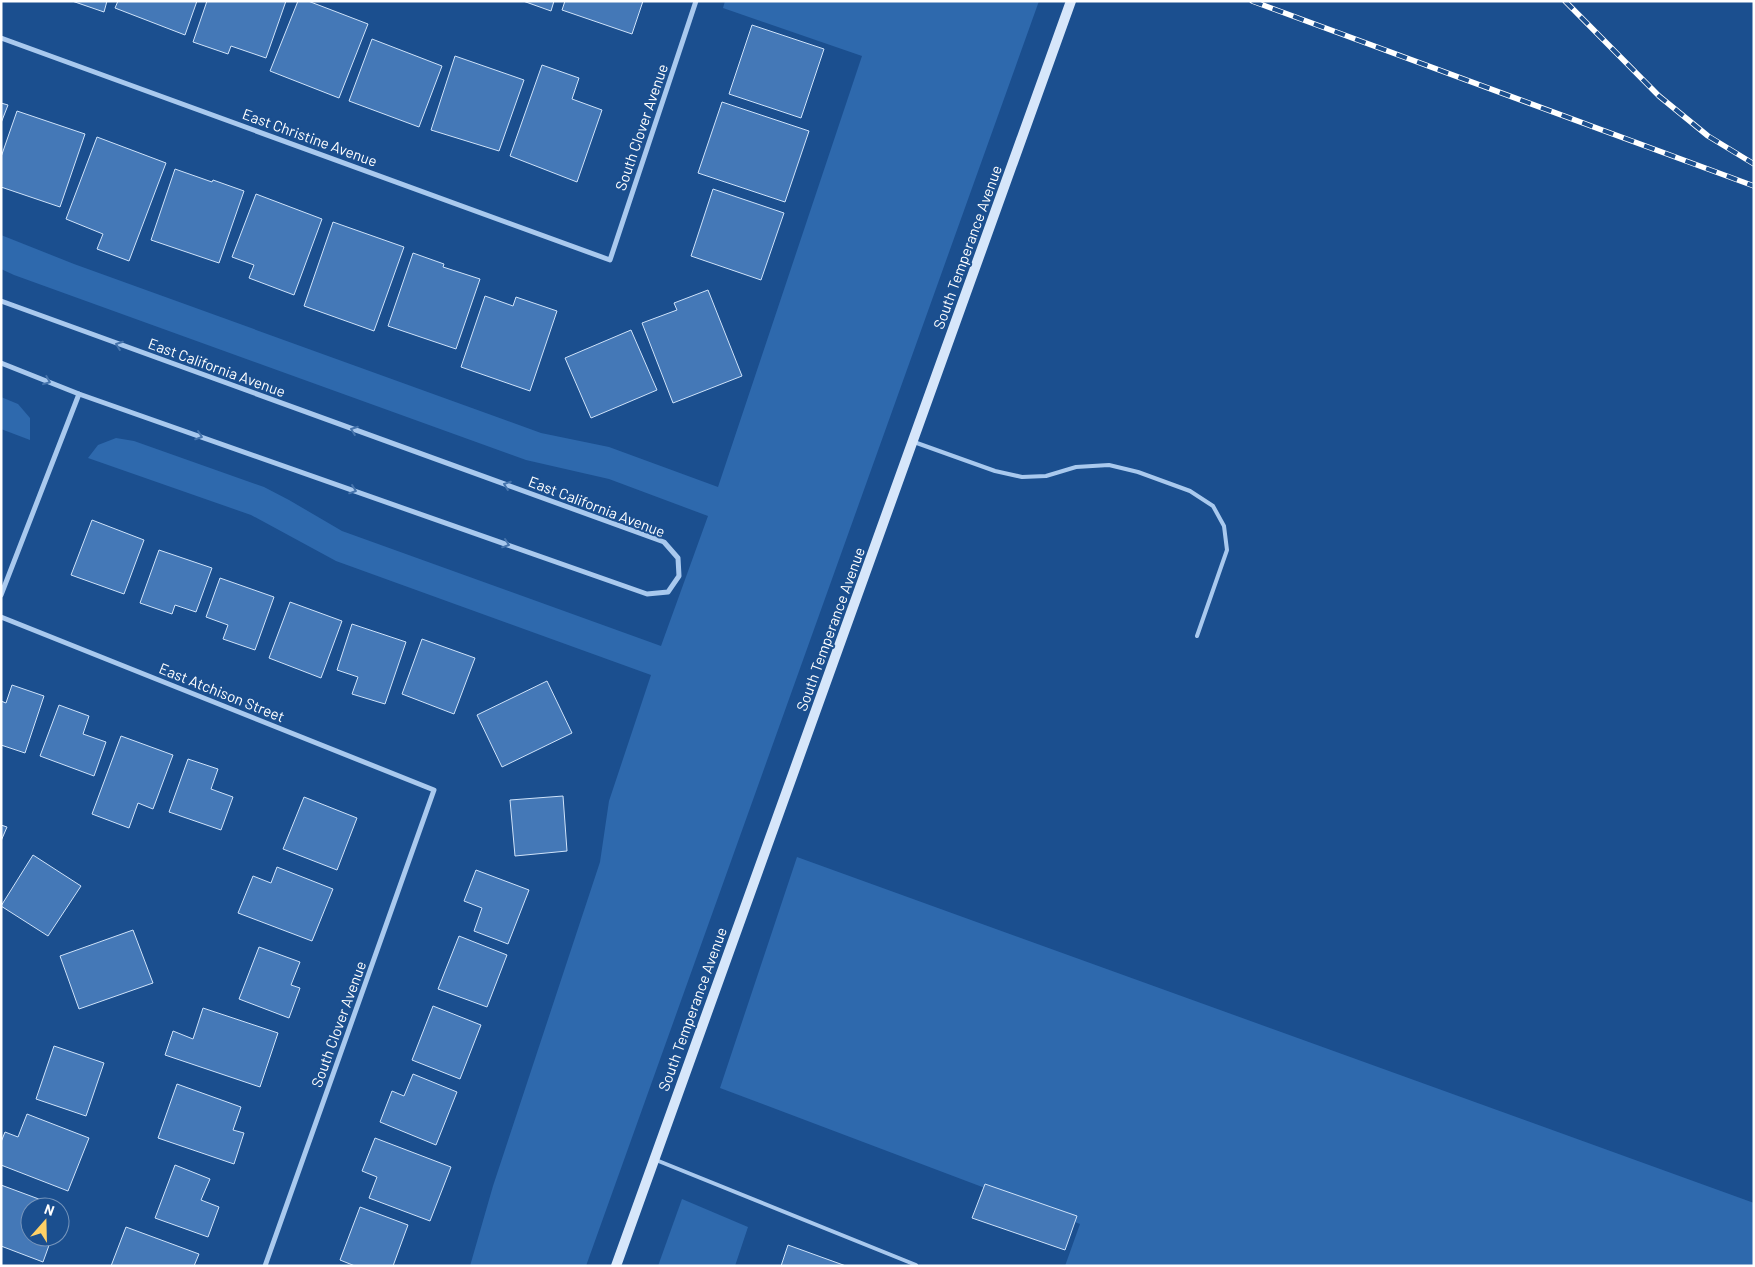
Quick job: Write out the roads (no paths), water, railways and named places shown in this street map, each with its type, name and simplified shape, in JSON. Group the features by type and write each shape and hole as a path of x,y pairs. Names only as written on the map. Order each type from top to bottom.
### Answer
{"main road":[{"name":"South Temperance Avenue","path":"616,1266 1071,1"}],"street":[{"name":"South Clover Avenue","path":"610,260 696,1"},
{"name":"East Christine Avenue","path":"1,38 610,260"},
{"name":"East California Avenue","path":"1,301 664,542 678,558 679,576 668,592 647,594 79,394 1,363"},
{"path":"1,595 79,394"},
{"name":"East Atchison Street","path":"1,617 434,790"},
{"name":"South Clover Avenue","path":"265,1266 434,790"}],"lane":[{"path":"913,441 995,471 1022,477 1046,476 1076,467 1108,465 1131,470 1190,491 1213,506 1224,526 1227,550 1197,636"},
{"path":"654,1159 916,1264"}],"railway":[{"path":"1252,1 1754,186"},
{"path":"1565,1 1659,96 1708,136 1754,164"}]}
